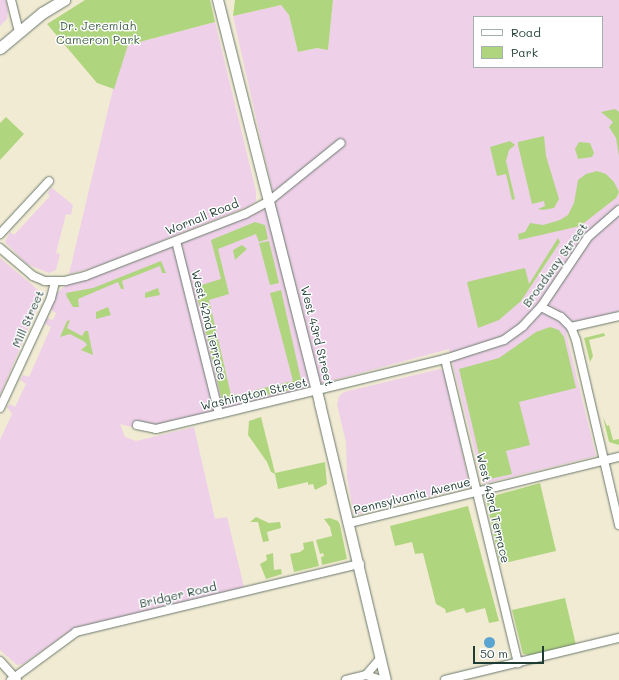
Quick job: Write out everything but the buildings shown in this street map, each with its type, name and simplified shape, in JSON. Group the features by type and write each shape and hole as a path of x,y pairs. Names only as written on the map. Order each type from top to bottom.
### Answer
{"main road":[{"path":"0,48 19,31 64,0"}],"street":[{"path":"11,0 19,31"},
{"name":"West 43rd Street","path":"218,0 350,523 386,680"},
{"name":"Wornall Road","path":"55,282 96,272 245,214 269,201 341,143"},
{"path":"0,234 49,181"},
{"name":"Broadway Street","path":"445,359 504,340 523,326 541,307 588,238 619,210"},
{"name":"West 42nd Terrace","path":"176,241 219,414"},
{"path":"0,248 33,276 55,282"},
{"name":"Mill Street","path":"0,408 51,298 55,282"},
{"path":"541,307 561,317 571,327 619,525"},
{"path":"571,327 619,316"},
{"name":"Washington Street","path":"137,425 156,429 445,359"},
{"name":"West 43rd Terrace","path":"445,359 518,663"},
{"name":"Pennsylvania Avenue","path":"350,523 619,457"},
{"name":"Bridger Road","path":"14,679 76,632 360,564"},
{"path":"445,680 619,638"},
{"path":"366,675 381,658"},
{"path":"0,661 14,679"},
{"path":"346,680 366,675 381,680"}],"shaded area":[{"path":"0,0 6,0 8,11 7,19 0,26"},
{"path":"333,0 619,0 619,311 575,323 566,333 596,456 483,484 449,349 146,431 120,424 125,437 136,441 194,427 215,519 227,517 244,587 70,631 23,664 17,665 0,650 0,440 12,414 7,407 10,404 15,407 26,384 20,380 23,375 29,377 51,327 45,324 46,318 53,320 56,313 50,309 57,293 67,284 111,271 261,211 275,202 233,16 281,5 289,15 298,52 317,48 328,50"},
{"path":"215,22 256,191 256,201 250,206 96,267 69,274 113,89 128,45"},
{"path":"51,187 73,205 71,215 66,214 56,253 60,254 56,270 49,273 27,264 5,242 10,232 14,235 50,196 48,193"},
{"path":"0,258 43,294 0,395"},
{"path":"440,369 444,372 470,487 354,515 347,477 346,442 337,405 339,396 344,392"}],"green space":[{"name":"Dr. Jeremiah Cameron Park","path":"85,0 210,0 215,22 128,45 114,89 97,83 47,24"},
{"path":"235,0 333,0 328,50 317,48 298,52 289,15 281,5 233,16"},
{"path":"615,109 619,112 619,156 616,138 609,127 613,122 601,112"},
{"path":"6,117 24,134 0,160 0,123"},
{"path":"544,136 546,156 559,199 554,208 543,210 538,209 545,206 544,201 532,204 518,142"},
{"path":"510,141 515,145 509,150 506,161 515,199 512,200 506,174 497,176 490,147"},
{"path":"579,142 590,143 594,153 592,157 578,159 575,149"},
{"path":"597,171 606,174 614,182 619,192 616,198 580,226 519,240 518,234 525,232 530,223 543,225 560,220 568,215 574,203 578,180 586,174"},
{"path":"255,222 265,225 268,239 259,242 256,234 218,249 229,294 209,300 231,395 239,394 241,401 223,405 195,287 221,279 211,240"},
{"path":"558,238 560,242 521,301 499,320 478,328 467,282 525,268 529,284"},
{"path":"269,241 279,283 270,285 259,243"},
{"path":"242,245 247,249 235,260 233,250"},
{"path":"161,261 166,273 162,273 160,266 122,281 124,289 121,289 118,282 78,299 79,307 73,307 67,297 66,293 93,288"},
{"path":"158,288 160,295 145,298 145,293"},
{"path":"281,290 302,384 299,388 253,398 252,392 255,390 293,381 270,293"},
{"path":"108,307 111,315 96,319 96,312"},
{"path":"70,320 67,328 82,336 85,331 88,331 93,355 81,350 87,345 85,342 70,334 60,337 67,321"},
{"path":"550,327 559,330 564,337 576,388 519,402 530,445 506,451 512,474 485,480 459,369 499,358 536,332"},
{"path":"604,333 605,336 589,340 593,356 590,362 584,338"},
{"path":"261,417 275,473 325,462 327,484 315,490 313,484 308,485 308,482 278,489 275,474 271,472 267,462 248,435 249,421"},
{"path":"603,417 607,426 609,425 613,440 619,439 619,445 609,442"},
{"path":"540,483 556,551 500,564 486,498"},
{"path":"468,506 499,621 489,623 485,608 466,613 464,608 446,613 445,609 436,604 423,553 415,554 412,542 395,546 390,526"},
{"path":"256,517 269,523 280,522 281,528 267,532 269,541 263,542 258,522 250,522"},
{"path":"330,518 338,521 340,525 347,559 322,565 321,557 324,556 323,553 320,554 316,540 332,536 330,527 324,519"},
{"path":"313,541 319,566 294,572 290,554 300,552 304,549 303,543"},
{"path":"273,553 274,570 281,569 282,574 266,579 260,564 267,560 266,555"},
{"path":"565,598 576,645 530,655 523,654 512,610"}],"water":[{"path":"489,636 493,638 495,642 493,646 489,648 485,646 483,642 485,638"}]}
